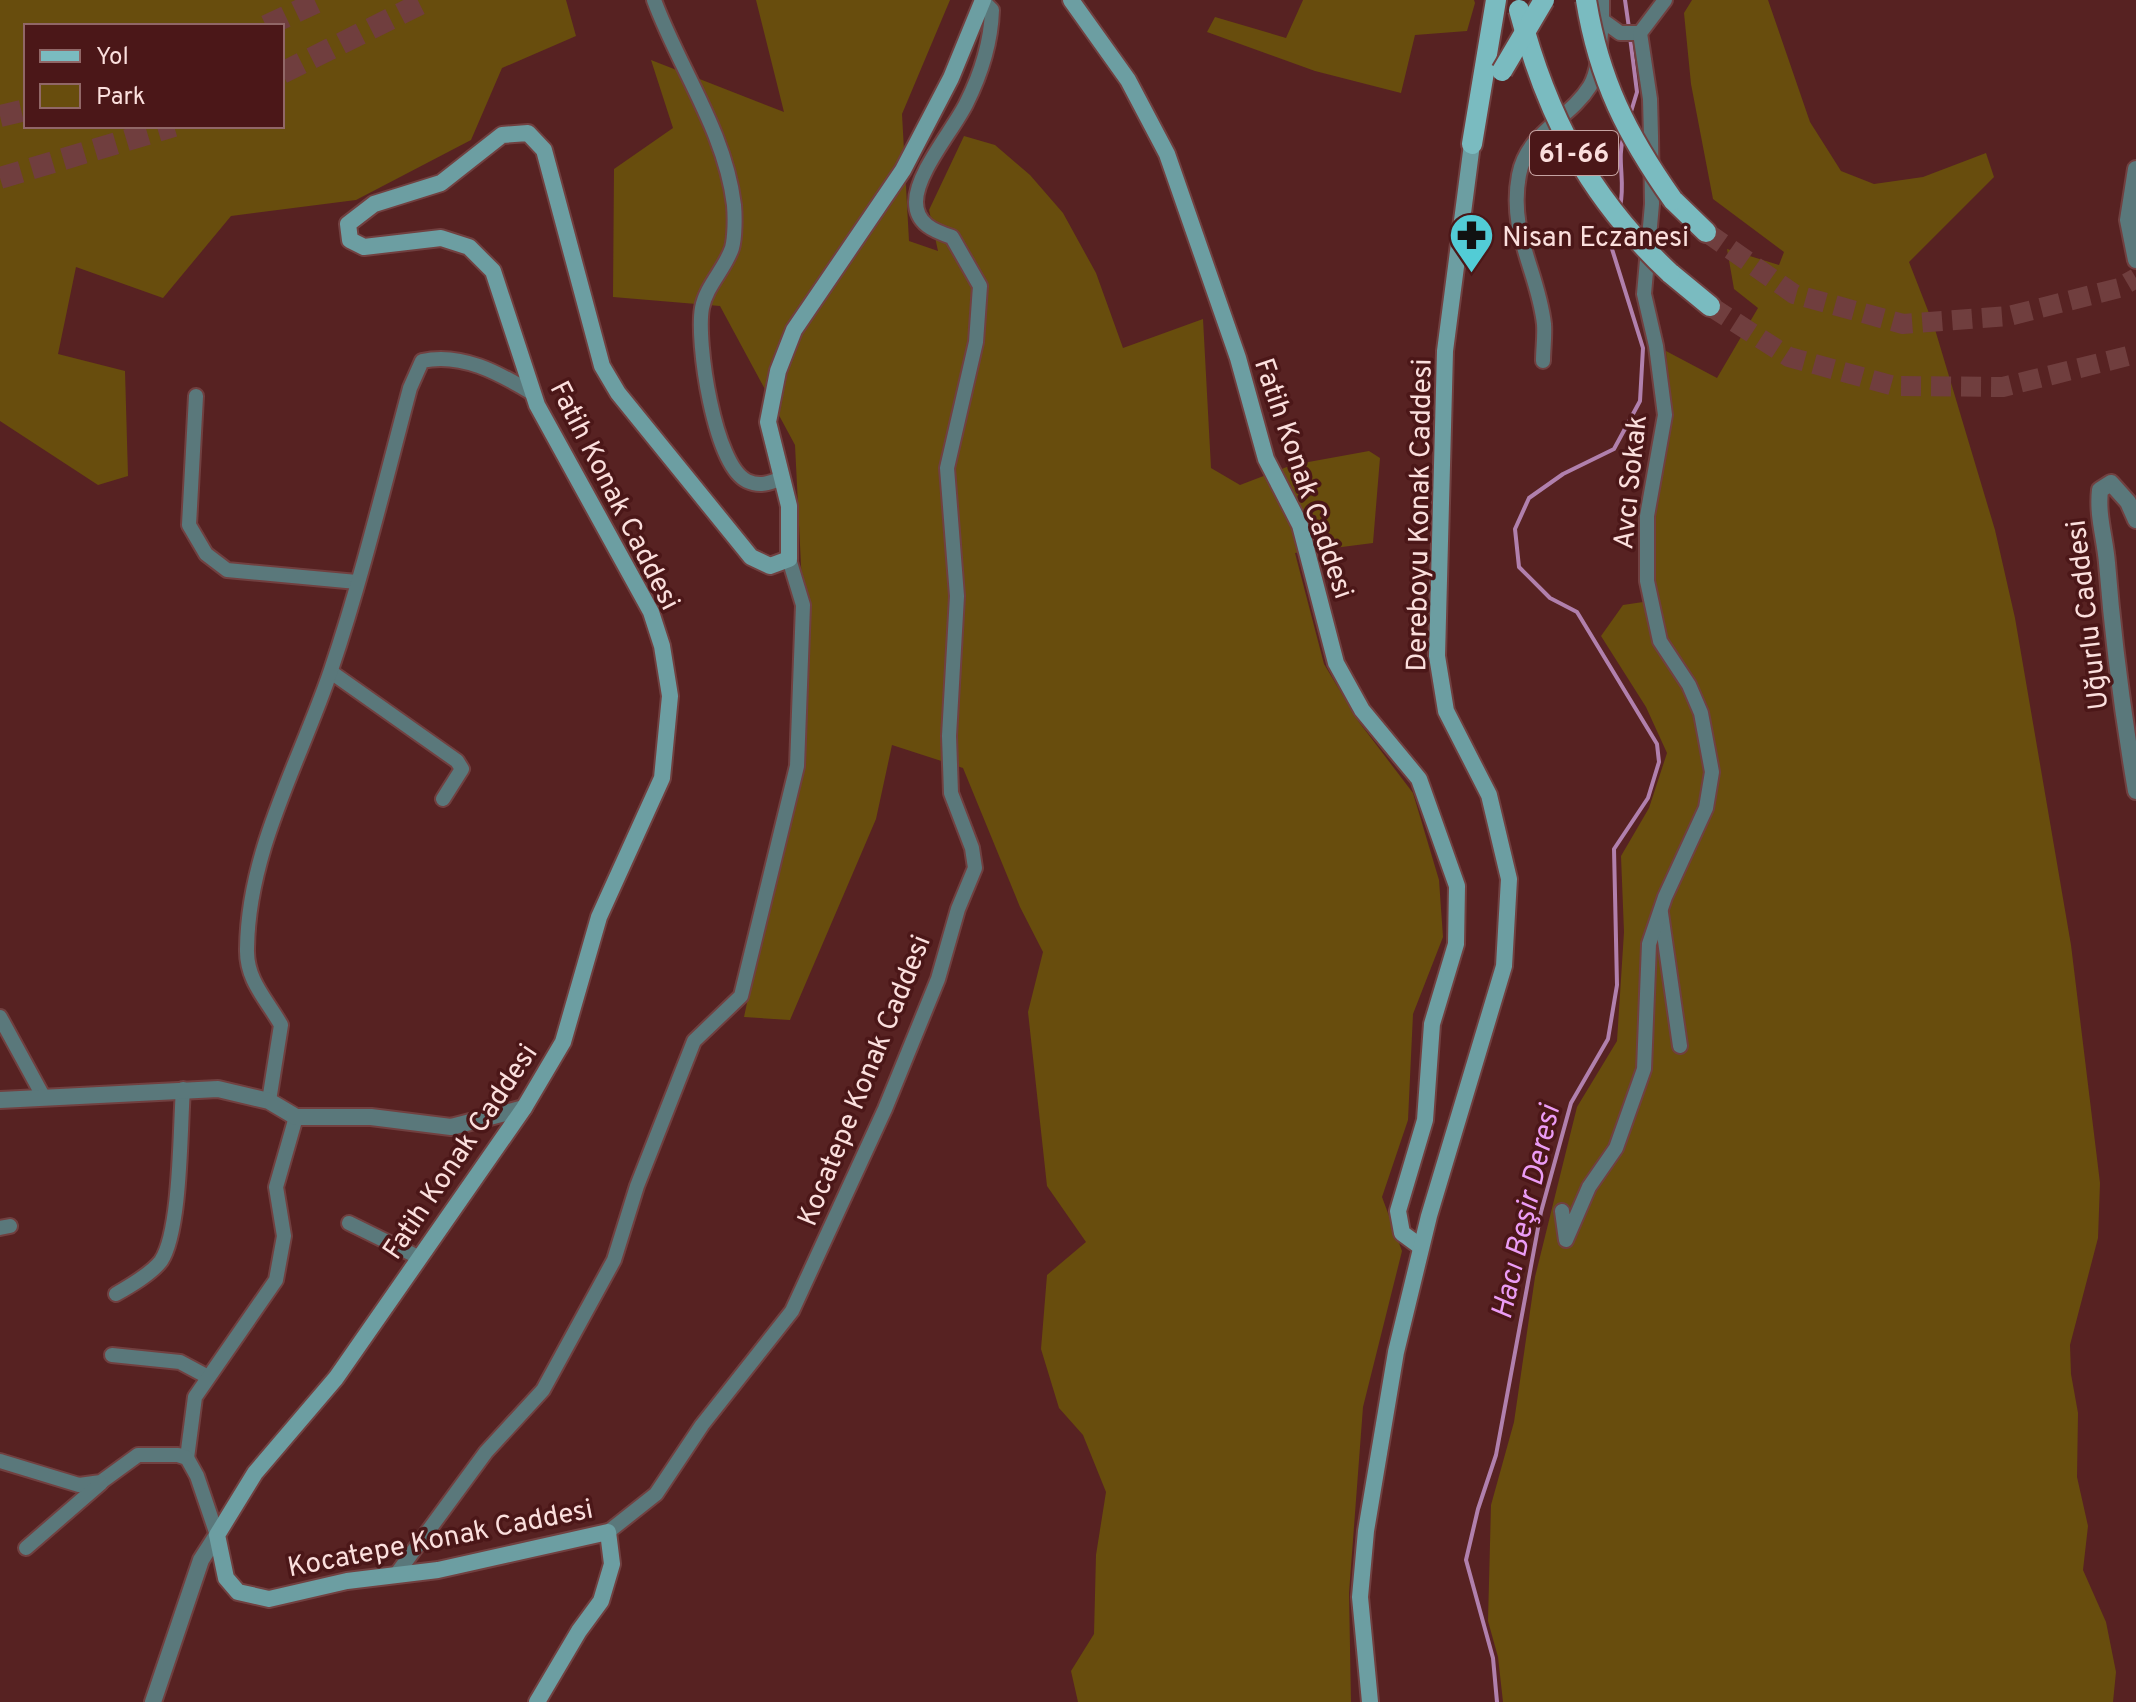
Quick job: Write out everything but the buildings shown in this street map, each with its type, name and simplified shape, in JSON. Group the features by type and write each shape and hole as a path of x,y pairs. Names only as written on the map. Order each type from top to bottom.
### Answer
{"main road":[{"path":"789,559 789,506 768,422 778,371 794,330 903,170 951,78 982,0"},
{"name":"Fatih Konak Caddesi","path":"1071,0 1128,80 1167,154 1238,358 1266,459 1300,525 1336,663 1362,710 1419,779 1457,886 1456,944 1432,1024 1425,1120 1398,1211 1402,1233 1421,1247"},
{"path":"1472,144 1496,0"},
{"name":"61-66","path":"1520,0 1529,47 1550,108 1586,175 1620,222 1670,273 1710,306"},
{"path":"1472,144 1502,71 1544,0"},
{"name":"61-66","path":"1586,0 1593,40 1623,123 1673,200 1706,232"},
{"name":"Fatih Konak Caddesi","path":"217,1535 255,1473 336,1378 524,1108 563,1042 599,917 662,778 670,696 662,646 651,612 532,393 493,271 469,247 441,238 364,247 350,240 348,224 374,204 441,183 502,135 528,133 544,150 602,366 618,393 751,557 770,566 789,559"},
{"name":"Dereboyu Konak Caddesi","path":"1370,1702 1360,1597 1366,1531 1396,1352 1421,1247 1504,966 1509,879 1489,795 1446,711 1437,656 1445,351 1472,144"},
{"path":"537,1702 579,1631 601,1601 612,1564 608,1532"},
{"name":"Kocatepe Konak Caddesi","path":"217,1535 226,1578 238,1592 269,1599 398,1572 438,1570 608,1532"}],"street":[{"path":"654,0 670,44 723,156 734,206 732,247 702,306 701,347 720,441 732,466 746,480 765,485 782,478"},
{"name":"Kocatepe Konak Caddesi","path":"608,1532 656,1494 702,1425 792,1311 885,1109 932,994 958,909 975,868 972,848 951,793 949,736 957,596 947,468 976,342 980,286 952,237 934,232 921,221 916,201 923,178 966,104 984,63 992,10 982,0"},
{"path":"1543,361 1544,325 1521,248 1517,208 1519,175 1527,149 1578,102 1591,83 1602,20 1602,0"},
{"path":"1602,20 1620,33 1640,33 1665,0"},
{"name":"Avcı Sokak","path":"1562,1211 1566,1240 1589,1187 1616,1148 1644,1069 1649,944 1660,909 1706,808 1712,772 1701,713 1689,685 1660,641 1647,581 1647,516 1665,415 1656,346 1644,294 1652,204 1651,136 1650,99 1640,33"},
{"path":"2136,169 2128,220 2136,260"},
{"path":"269,1101 281,1025 251,980 246,952 250,911 272,819 331,672 410,388 422,361 443,356 500,374 532,393"},
{"path":"196,396 189,525 206,554 227,570 357,582"},
{"name":"Uğurlu Caddesi","path":"2136,520 2128,502 2111,483 2100,490 2098,512 2106,551 2115,666 2136,791"},
{"path":"398,1572 486,1452 543,1390 614,1260 637,1186 694,1041 741,996 797,766 803,605 789,559"},
{"path":"331,672 457,761 462,769 443,799"},
{"path":"1660,909 1680,1046"},
{"path":"0,1017 43,1096"},
{"path":"116,1294 158,1264 167,1250 175,1208 183,1089"},
{"path":"0,1100 218,1089 269,1101 296,1117 371,1117 451,1127 524,1108"},
{"path":"217,1535 197,1476 187,1458 195,1397 276,1280 284,1236 276,1187 296,1117"},
{"path":"349,1223 420,1258"},
{"path":"112,1355 180,1362 208,1377"},
{"path":"26,1548 101,1482 138,1455 187,1458"},
{"path":"0,1461 79,1485 101,1482"},
{"name":"Fatih Konak Caddesi","path":"153,1702 201,1560 217,1535"}],"green space":[{"path":"0,0 566,0 576,36 502,68 471,140 356,200 231,216 163,298 76,267 58,354 125,371 128,476 98,485 0,421"},
{"path":"756,0 950,0 902,114 909,241 938,251 929,210 964,136 995,145 1030,175 1063,213 1096,273 1123,348 1203,319 1211,468 1240,485 1292,465 1369,451 1380,458 1373,543 1295,553 1324,664 1359,722 1413,793 1439,880 1443,937 1413,1014 1408,1120 1382,1197 1402,1251 1363,1407 1349,1593 1351,1702 1078,1702 1071,1671 1094,1634 1096,1555 1106,1492 1083,1435 1059,1408 1041,1349 1047,1275 1086,1242 1047,1186 1028,1012 1043,952 1020,907 963,768 892,745 876,819 790,1020 744,1017 797,766 803,605 795,445 720,306 613,297 614,169 673,128 651,60 784,112"},
{"path":"1303,0 1474,0 1475,3 1467,31 1415,35 1401,93 1315,71 1207,32 1215,17 1286,38"},
{"path":"1692,0 1768,0 1810,122 1841,171 1874,184 1923,177 1986,153 1994,177 1909,262 1934,326 1995,530 2015,618 2071,945 2100,1183 2098,1238 2070,1345 2071,1374 2078,1413 2077,1477 2088,1526 2083,1570 2106,1622 2116,1672 2113,1702 1503,1702 1498,1657 1488,1621 1491,1505 1514,1422 1535,1277 1577,1107 1617,1041 1624,932 1621,856 1649,808 1667,753 1646,707 1601,636 1623,605 1643,602 1653,591 1652,513 1669,413 1666,351 1717,378 1758,308 1734,289 1727,249 1779,265 1784,252 1713,199 1691,84 1684,13"}],"waterway":[{"name":"Hacı Beşir Deresi","path":"1625,0 1629,28"},
{"name":"Hacı Beşir Deresi","path":"1630,37 1637,92 1630,115"},
{"name":"Hacı Beşir Deresi","path":"1620,207 1624,134"},
{"name":"Hacı Beşir Deresi","path":"1497,1702 1493,1658 1466,1560 1478,1509 1496,1455 1541,1212 1571,1103 1608,1039 1617,985 1614,849 1648,798 1659,762 1657,744 1577,612 1550,598 1519,567 1515,529 1529,498 1563,474 1614,449 1640,401 1643,348 1612,249 1616,228"}],"tunnel":[{"path":"270,24 321,0"},
{"path":"284,72 428,0"},
{"path":"0,116 24,110"},
{"path":"0,178 167,128"},
{"path":"1706,232 1794,294 1903,324 2009,316 2119,288 2136,278"},
{"path":"1710,306 1789,357 1894,386 2003,387 2136,354"}],"place":[{"name":"Nisan Eczanesi","path":"1471,275"}]}
